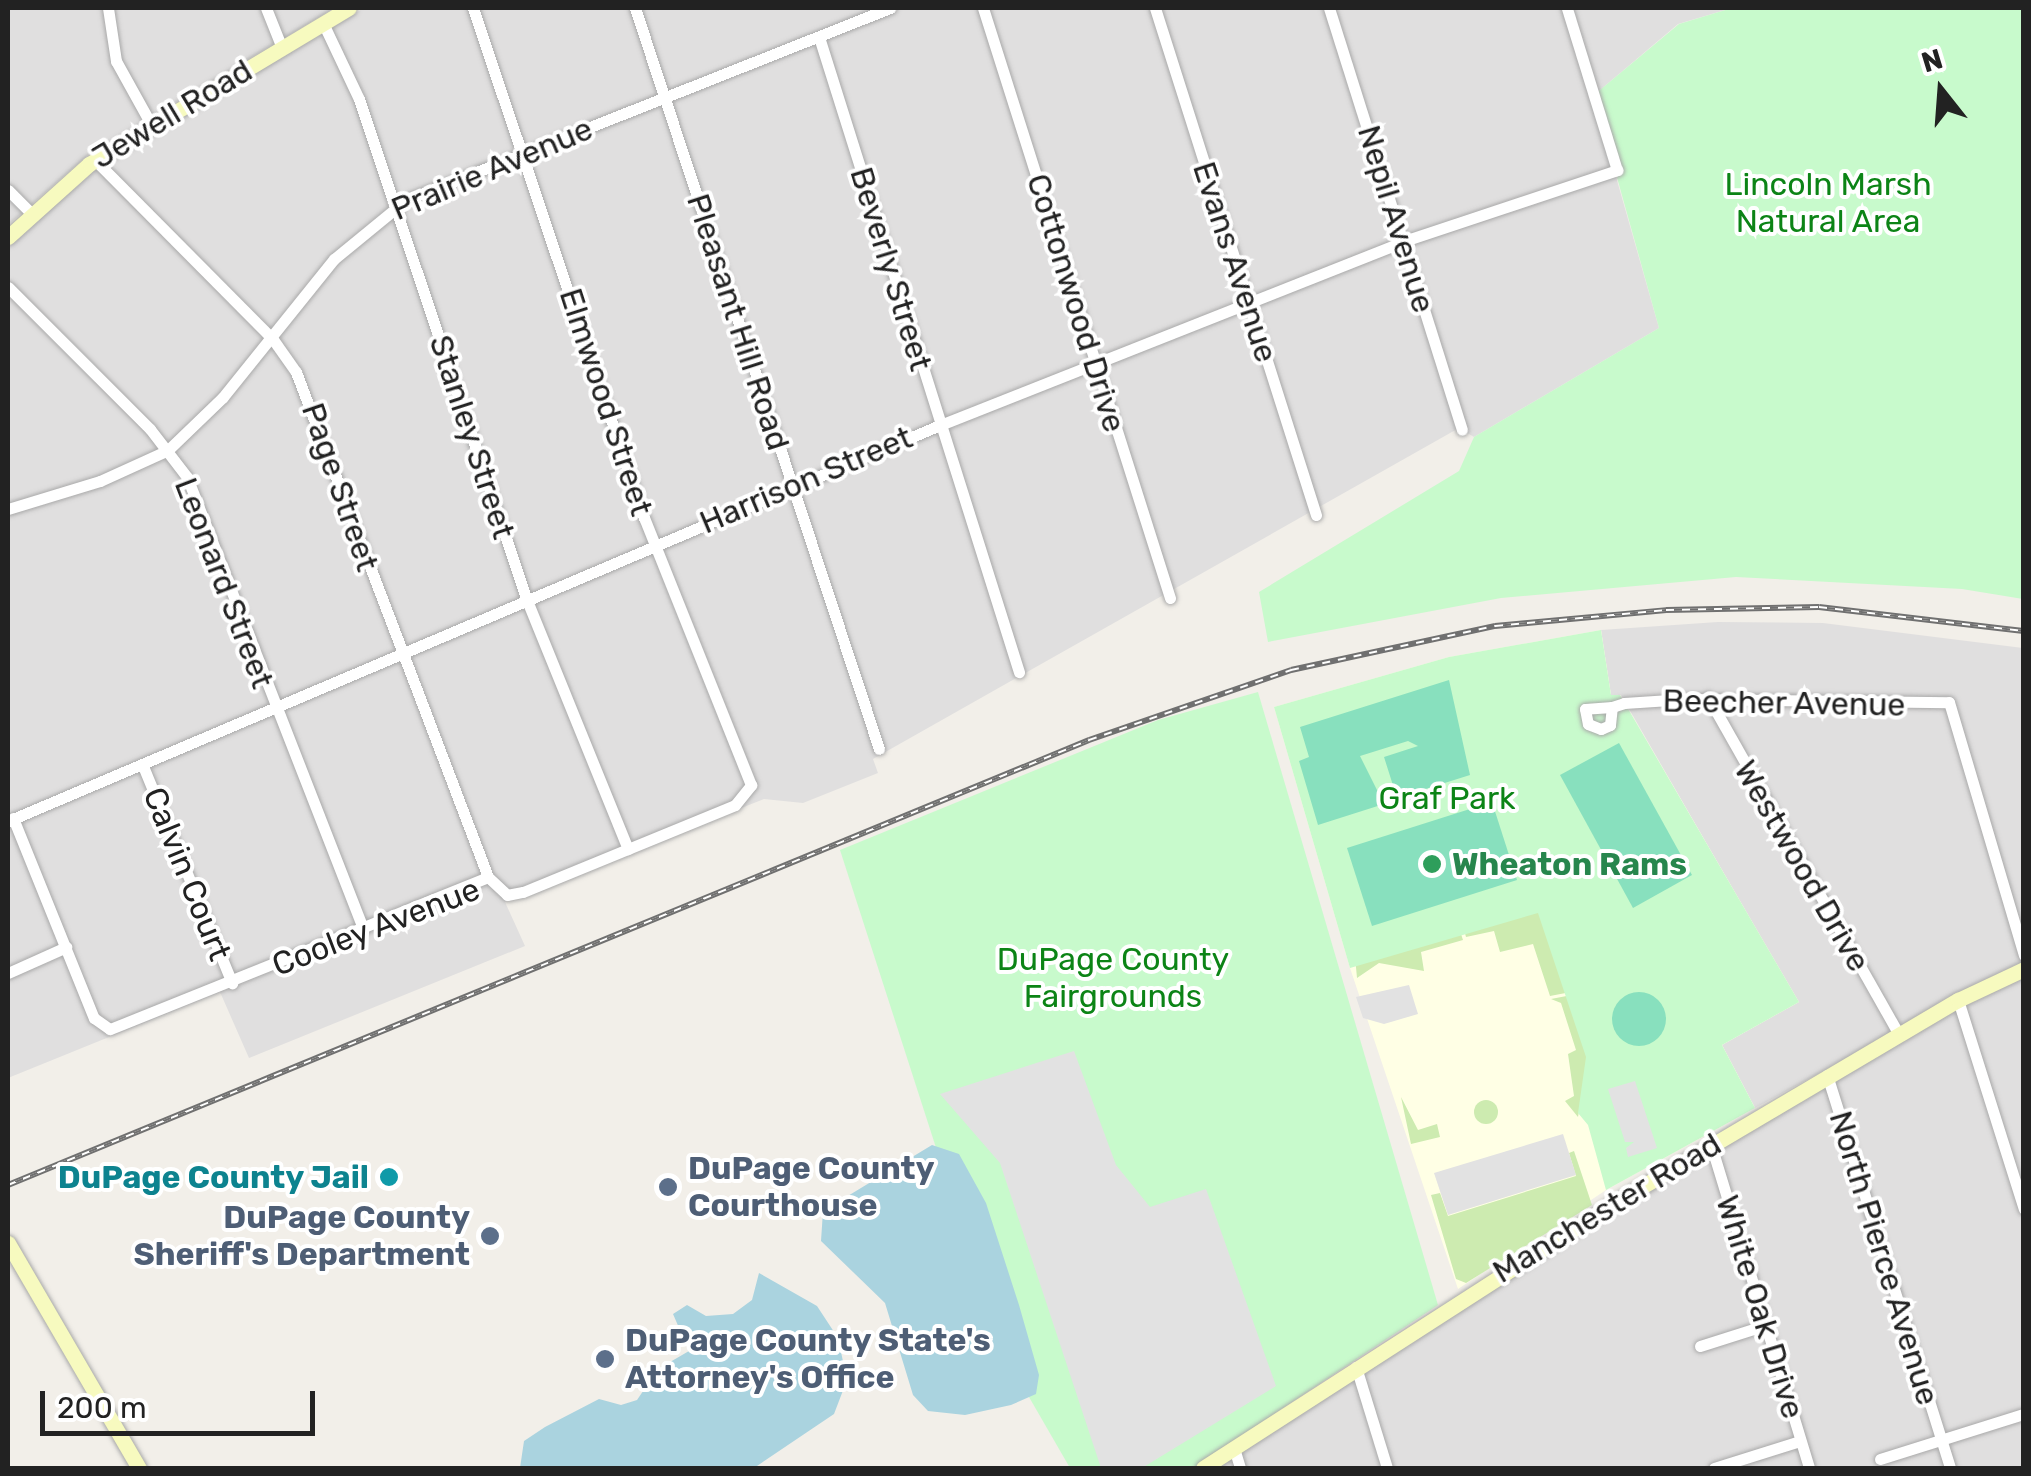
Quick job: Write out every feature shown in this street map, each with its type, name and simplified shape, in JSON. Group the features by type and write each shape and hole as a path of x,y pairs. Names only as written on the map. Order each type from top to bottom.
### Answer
{"street":[{"path":"108,8 116,61 152,126"},
{"path":"266,8 282,48"},
{"name":"Jewell Road","path":"8,237 30,213 95,160 349,8"},
{"name":"Elmwood Street","path":"473,8 654,543 750,792"},
{"name":"Pleasant Hill Road","path":"636,8 879,749"},
{"name":"Prairie Avenue","path":"8,506 100,481 168,450 272,338 334,259 395,207 523,152 890,8"},
{"name":"Cottonwood Drive","path":"984,8 1170,598"},
{"name":"Evans Avenue","path":"1155,8 1316,515"},
{"name":"Nepil Avenue","path":"1328,8 1462,430"},
{"name":"Harrison Street","path":"10,820 143,766 397,651 940,425 1404,241 1617,170 1566,8"},
{"name":"Stanley Street","path":"323,24 359,98 526,598 628,849"},
{"name":"Beverly Street","path":"819,37 1020,672"},
{"name":"Page Street","path":"95,160 272,338 313,405 397,651 488,876"},
{"path":"8,190 30,213"},
{"name":"Leonard Street","path":"8,287 168,450 207,520 272,708 363,929"},
{"name":"Beecher Avenue","path":"1618,705 1708,697 1949,702 2024,955"},
{"name":"Westwood Drive","path":"1708,697 1899,1034"},
{"name":"Calvin Court","path":"143,766 232,983"},
{"name":"Cooley Avenue","path":"66,947 103,1028 232,983 488,876 508,896 742,801 750,792"},
{"path":"8,972 66,947 10,820"},
{"name":"Manchester Road","path":"1203,1468 1356,1367 1711,1145 1958,1000 2024,969"},
{"path":"1958,1000 2024,1209"},
{"name":"North Pierce Avenue","path":"1828,1075 1950,1468"},
{"name":"White Oak Drive","path":"1711,1145 1809,1468"},
{"path":"8,1244 139,1468"},
{"path":"1700,1346 1763,1326"},
{"path":"1356,1367 1387,1468"},
{"path":"1880,1459 2024,1414"},
{"path":"1714,1468 1800,1441"},
{"path":"1234,1448 1240,1468"}],"shaded area":[{"path":"8,8 334,8 89,154 8,225"},
{"path":"364,8 1732,8 1678,24 1593,96 1659,328 1474,437 1459,428 873,759 878,773 803,803 764,799 505,902 525,946 249,1058 220,992 8,1078 8,248 84,177"},
{"path":"1718,622 1823,623 2023,648 2023,962 1755,1108 1722,1045 1798,1002 1621,695 1611,696 1601,630"},
{"name":"Graf Park","path":"1601,630 1611,695 1620,695 1799,1002 1722,1045 1755,1108 1606,1190 1458,1289 1350,968 1274,707 1449,657"},
{"path":"2023,972 2023,1468 1209,1468 1765,1115"},
{"path":"1409,985 1418,1014 1384,1024 1363,1018 1356,997"},
{"path":"1074,1051 1116,1165 1150,1207 1206,1189 1276,1386 1142,1468 1101,1468 1000,1163 940,1094"},
{"path":"1635,1081 1657,1148 1628,1157 1626,1148 1634,1142 1625,1142 1608,1089"},
{"path":"1563,1134 1576,1175 1448,1215 1434,1173"}],"green space":[{"name":"Lincoln Marsh Natural Area","path":"1732,8 2023,8 2023,599 1962,589 1736,577 1501,598 1268,642 1259,592 1459,471 1474,437 1659,328 1594,95 1679,24"},
{"name":"Graf Park","path":"1601,630 1611,695 1620,695 1799,1002 1722,1045 1755,1108 1606,1190 1588,1125 1578,1113 1586,1057 1538,913 1350,968 1274,707 1449,657"},
{"path":"1449,680 1470,775 1397,798 1384,757 1418,746 1408,741 1360,756 1384,804 1318,825 1299,761 1309,757 1300,727"},
{"name":"DuPage County Fairgrounds","path":"1258,692 1438,1305 1193,1468 1070,1468 1029,1397 939,1157 840,850 1158,720"},
{"path":"1619,743 1692,875 1633,908 1560,775"},
{"name":"Wheaton Rams","path":"1492,802 1517,880 1372,926 1347,848"},
{"path":"1527,885 1576,991 1550,996 1533,944 1500,952 1494,931 1466,937 1461,919"},
{"path":"1454,913 1463,940 1421,952 1424,971 1379,963 1357,978 1354,946"},
{"path":"1639,992 1658,1000 1666,1019 1658,1038 1639,1046 1620,1038 1612,1019 1620,1000"},
{"path":"1577,994 1591,1042 1578,1117 1565,1101 1574,1096 1568,1054 1576,1050 1561,1003 1551,999"},
{"path":"1401,1097 1418,1130 1437,1124 1440,1137 1411,1144"},
{"path":"1486,1100 1498,1112 1486,1124 1474,1112"},
{"path":"1574,1151 1592,1205 1466,1283 1456,1279 1431,1195 1440,1193 1448,1216 1576,1176 1569,1153"}],"water":[{"path":"932,1145 959,1154 986,1203 1039,1375 1036,1394 1011,1405 965,1415 928,1411 913,1395 885,1303 821,1241 823,1211"},
{"path":"759,1273 817,1306 838,1338 847,1380 834,1414 754,1468 520,1468 524,1441 599,1399 621,1405 637,1400 658,1369 689,1351 673,1314 687,1305 706,1316 733,1314 752,1300"}],"railway":[{"path":"8,1185 1089,740 1291,670 1495,626 1666,610 1819,607 2024,631"}],"place":[{"name":"Wheaton Rams","path":"1432,864"},
{"name":"DuPage County Jail","path":"389,1177"},
{"name":"DuPage County Courthouse","path":"668,1187"},
{"name":"DuPage County Sheriff's Department","path":"490,1236"},
{"name":"DuPage County State's Attorney's Office","path":"605,1359"}]}
